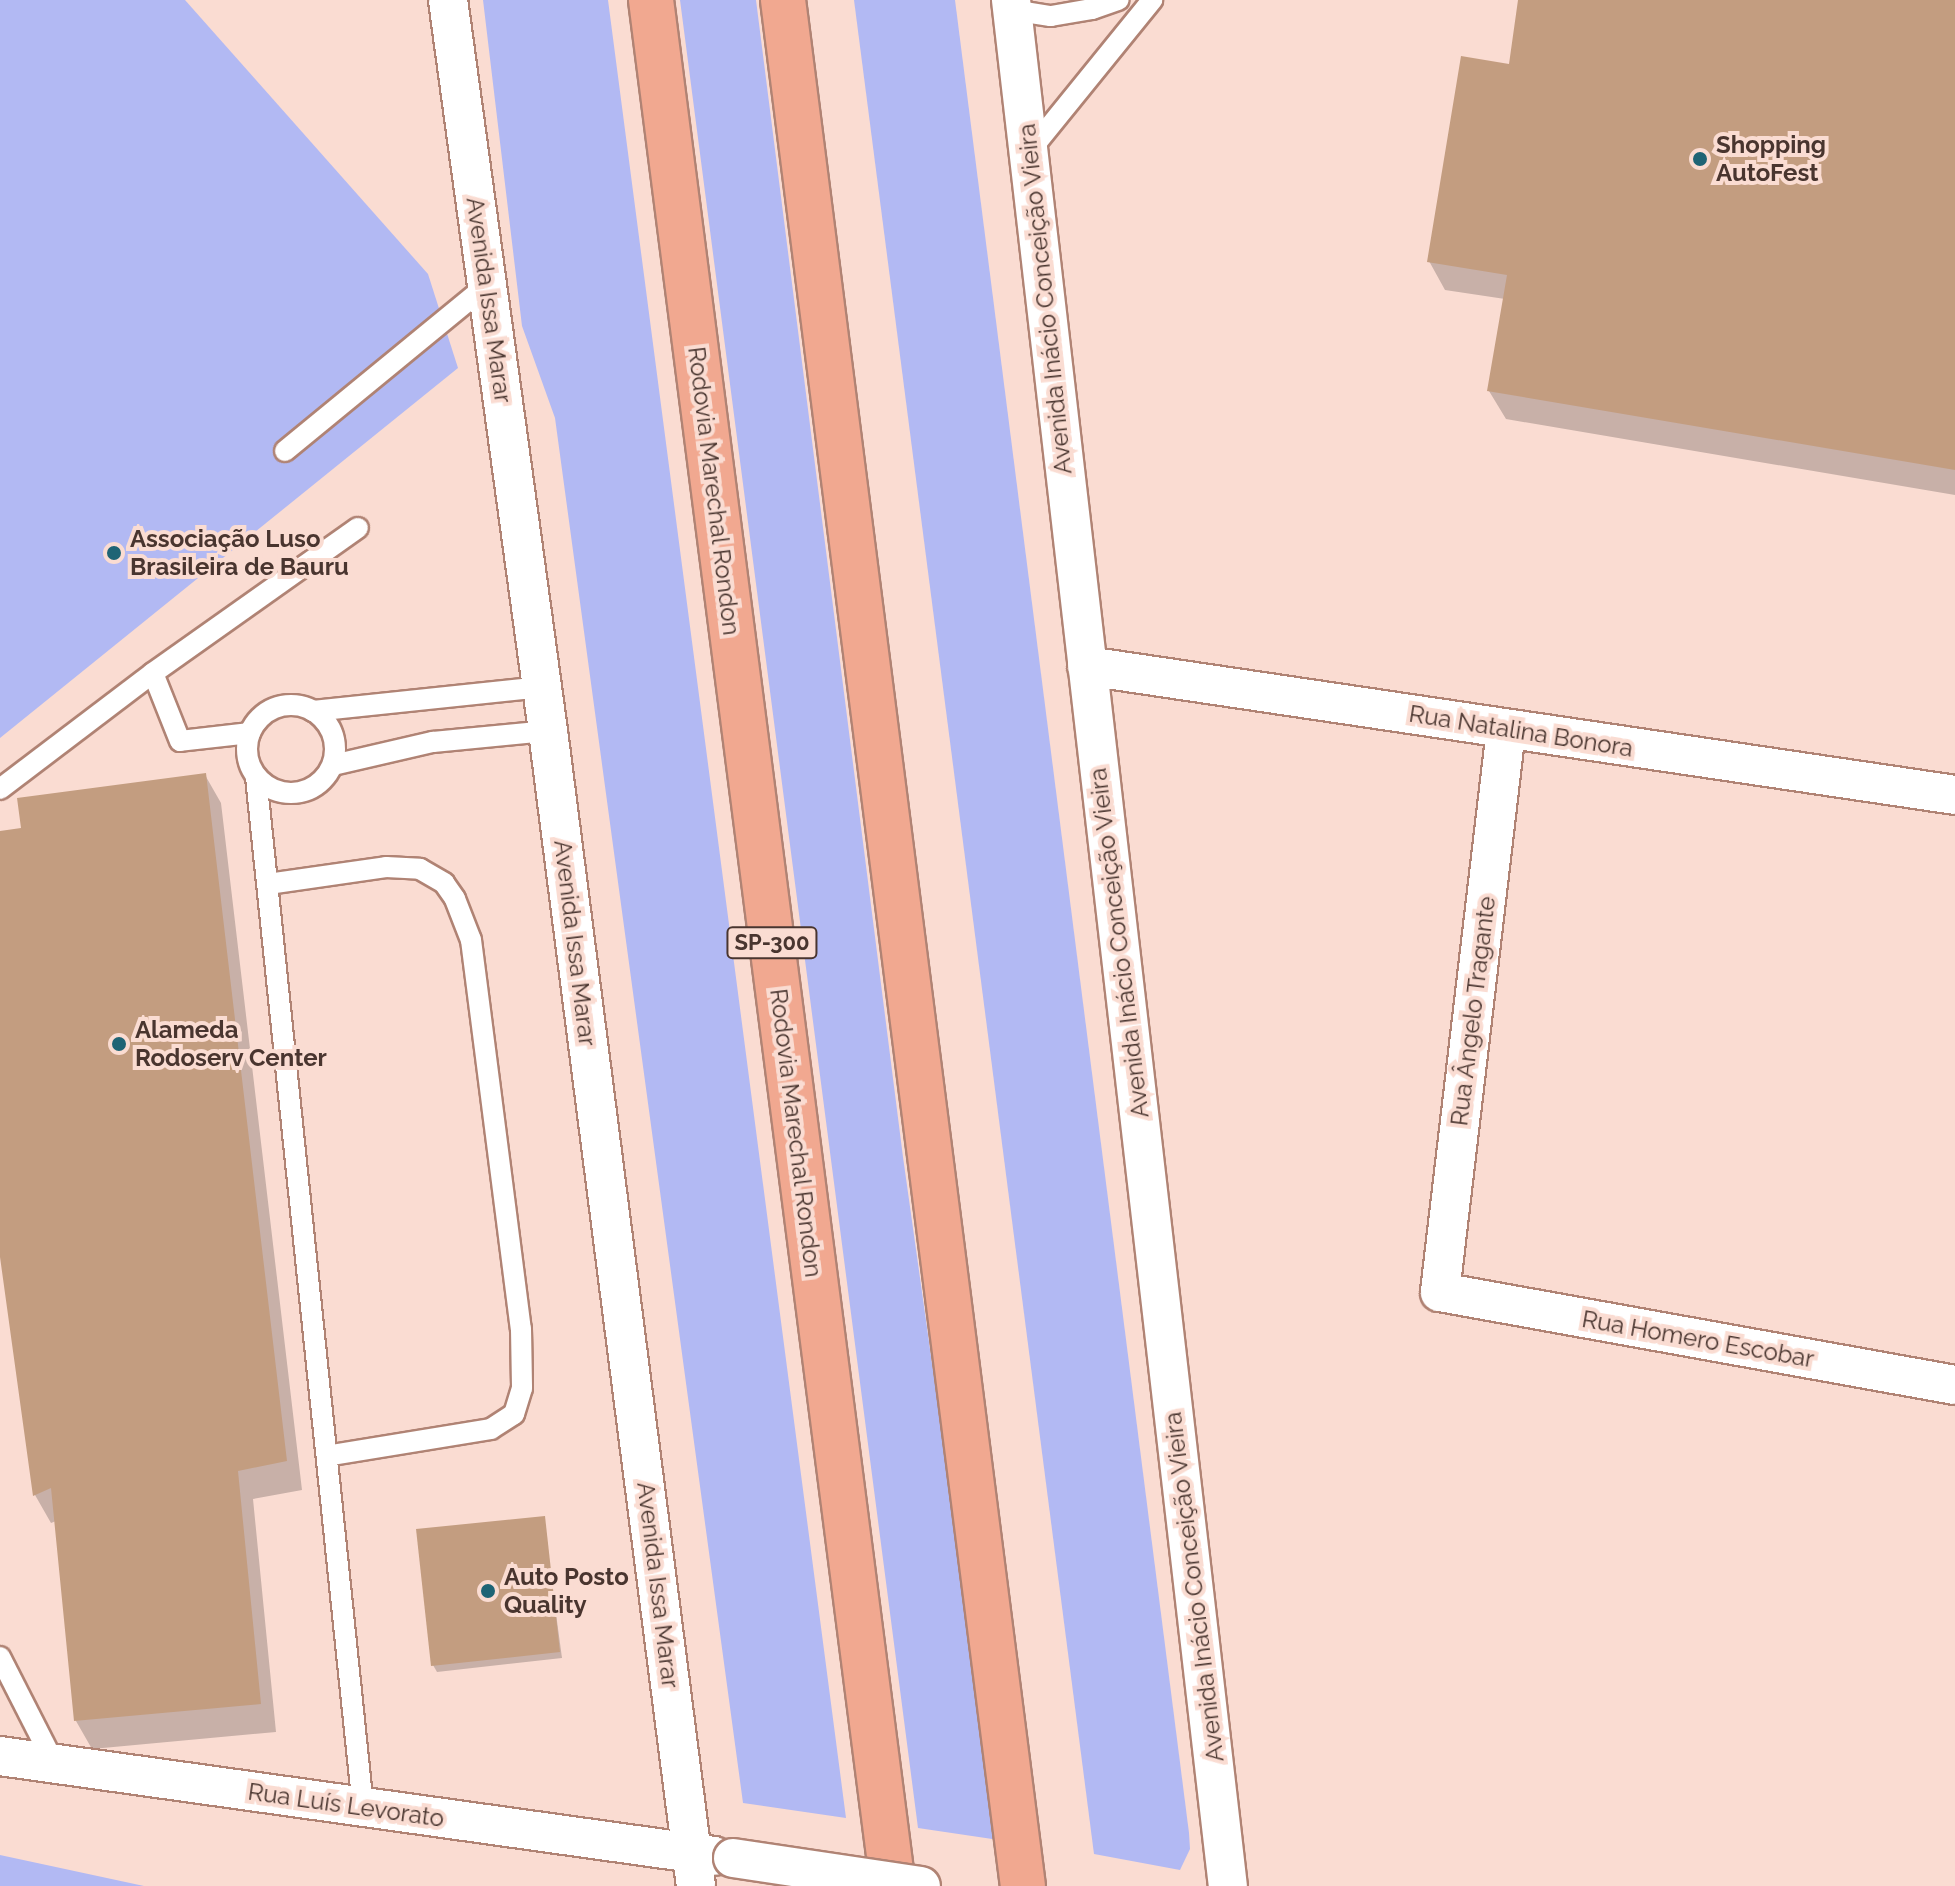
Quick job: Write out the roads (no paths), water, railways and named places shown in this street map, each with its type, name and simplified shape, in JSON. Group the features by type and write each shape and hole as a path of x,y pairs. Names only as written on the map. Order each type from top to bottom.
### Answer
{"highway":[{"name":"Rodovia Marechal Rondon","path":"651,0 893,1886"},
{"path":"783,0 1023,1886"}],"street":[{"name":"Avenida Issa Marar","path":"448,0 548,731 694,1870"},
{"name":"Avenida Inácio Conceição Vieira","path":"1012,5 1228,1886"},
{"name":"Rua Natalina Bonora","path":"1087,666 1955,795"},
{"name":"Rua Ângelo Tragante","path":"1440,1292 1506,730"},
{"name":"Rua Homero Escobar","path":"1440,1292 1955,1385"},
{"name":"Rua Luís Levorato","path":"0,1756 363,1807 694,1870 733,1858 921,1886"}],"lane":[{"path":"1012,5 1051,16 1092,9 1118,0"},
{"path":"1029,152 1152,0"},
{"path":"285,451 487,285"},
{"path":"0,789 153,673 358,528"},
{"path":"153,673 180,741 250,733"},
{"path":"363,1807 268,884 256,777 247,748 250,733 269,710 284,705 313,711 542,687"},
{"path":"256,777 283,792 298,793 324,778 333,765 333,734 313,711"},
{"path":"333,765 433,742 548,731"},
{"path":"268,884 386,867 420,869 444,883 455,899 471,940 521,1329 522,1388 514,1414 491,1429 327,1456"},
{"path":"0,1657 55,1765"}],"place":[{"name":"Shopping AutoFest","path":"1700,159"},
{"name":"Associação Luso Brasileira de Bauru","path":"114,553"},
{"name":"Alameda Rodoserv Center","path":"119,1044"},
{"name":"Auto Posto Quality","path":"488,1591"}]}
